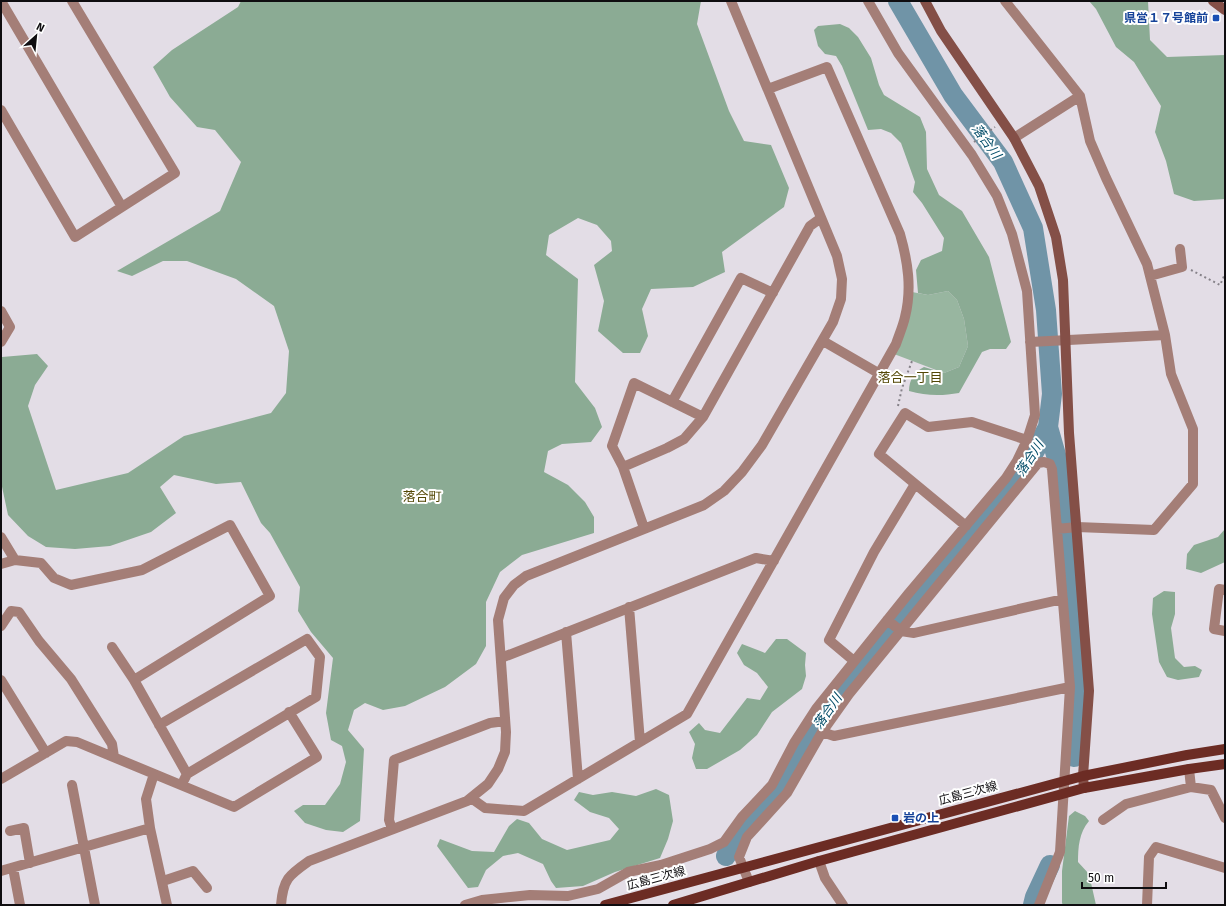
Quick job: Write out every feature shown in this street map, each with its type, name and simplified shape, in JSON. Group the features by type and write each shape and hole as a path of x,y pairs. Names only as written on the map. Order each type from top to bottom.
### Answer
{"main road":[{"name":"広島三次線","path":"608,905 1083,776 1187,755 1225,749"},
{"path":"673,905 819,861 1084,788 1189,768 1225,764"}],"street":[{"path":"1,110 75,237 175,173 72,1"},
{"path":"281,905 282,893 289,875 309,860 467,801 488,784 498,769 505,752 506,732 498,620 504,598 514,585 526,576 704,505 724,491 742,472 762,445 833,322 841,299 842,279 837,256 731,1"},
{"path":"749,882 739,857 747,837 787,793 822,732 894,625 966,526 1006,478 1017,461 1027,440 1034,415 1033,342 1027,291 1012,234 997,196 972,154 898,53 868,1"},
{"path":"925,1 941,31 1014,138 1039,186 1056,237 1063,280 1062,340 1089,691 1083,776 1084,788"},
{"path":"1005,1 1080,96 1090,141 1147,264 1165,335 1171,374 1193,429 1193,484 1154,530 1077,527 1057,529"},
{"path":"1213,1 1225,10"},
{"path":"1,2 122,207"},
{"path":"471,798 485,808 524,811 687,714 896,344 905,318 909,290 906,257 900,234 827,67 768,89"},
{"path":"1014,138 1080,96"},
{"path":"623,467 668,448 684,439 703,417 810,226 821,218"},
{"path":"1150,276 1182,267 1180,249"},
{"path":"672,402 741,278 773,293"},
{"path":"1,311 10,327 1,342"},
{"path":"1033,342 1165,335"},
{"path":"822,341 880,374"},
{"path":"644,528 623,467 612,446 634,383 703,417"},
{"path":"966,526 879,454 905,413 928,427 972,422 1027,440"},
{"path":"466,905 482,900 530,895 568,896 598,889 628,872 661,865 710,849 724,842 742,817 772,785 794,743 816,708 854,661 894,625 1038,463 1044,462 1050,464 1052,469 1070,687 1060,852 1039,905"},
{"path":"854,661 829,640 874,552 915,484"},
{"path":"1,564 15,560 41,563 54,578 71,584 142,570 230,525 270,596 134,680"},
{"path":"1,537 15,560"},
{"path":"501,658 756,558 774,560"},
{"path":"1225,590 1219,589 1214,629 1225,631"},
{"path":"894,625 914,633 1063,598"},
{"path":"629,607 640,742"},
{"path":"1,626 11,611 19,612 38,641 71,678 112,744 114,757"},
{"path":"566,632 578,779"},
{"path":"159,725 306,639 320,657 316,697 187,774 181,785"},
{"path":"112,647 134,680 187,774"},
{"path":"1,680 46,753"},
{"path":"822,732 834,736 1070,687"},
{"path":"1,779 66,741 77,742 234,807 317,757 289,712"},
{"path":"392,829 389,820 394,760 490,723 505,721"},
{"path":"1189,768 1191,787"},
{"path":"154,774 146,799 150,828 163,881 167,905"},
{"path":"72,785 95,905"},
{"path":"1103,820 1126,804 1191,787 1211,790 1225,818"},
{"path":"10,831 24,828 30,863"},
{"path":"1,871 150,828"},
{"path":"1147,905 1149,858 1156,847 1225,868"},
{"path":"819,861 825,878 843,905"},
{"path":"13,868 20,905"},
{"path":"163,881 193,871 207,888"}],"path":[{"path":"971,145 998,125"},
{"path":"1182,265 1220,285 1225,274"},
{"path":"905,413 897,408 902,388 912,361"}],"green space":[{"path":"241,1 701,1 697,24 729,111 744,141 771,145 789,188 784,207 722,252 725,272 693,287 651,289 642,309 648,336 640,353 623,353 598,331 604,301 594,265 612,251 611,241 597,225 578,218 549,235 546,255 578,279 575,382 595,408 602,427 591,442 562,444 548,451 544,472 568,485 585,502 594,517 594,533 522,555 500,572 486,602 486,646 476,664 445,687 405,706 383,710 365,703 354,710 348,730 364,749 360,821 343,832 326,830 305,823 294,811 303,805 325,805 340,784 346,762 342,746 331,740 326,713 333,658 311,632 298,611 300,587 270,533 261,523 241,482 216,484 174,475 160,487 176,513 151,532 110,546 75,549 46,547 28,536 8,515 1,482 2,357 37,354 48,366 35,385 28,406 56,490 128,473 184,436 271,413 286,393 289,351 274,306 236,279 187,261 163,261 132,276 117,271 220,211 241,162 215,130 197,127 170,97 153,67 172,50 238,7"},
{"path":"1089,1 1148,1 1150,40 1167,57 1225,55 1225,199 1194,201 1174,194 1166,161 1155,132 1161,106 1134,62 1116,47 1096,9"},
{"path":"840,24 849,28 858,37 871,58 879,85 884,95 920,117 926,132 927,169 939,195 962,211 989,257 1011,342 1006,349 990,349 982,352 959,393 934,395 909,391 910,383 913,377 917,371 924,367 944,373 959,367 968,346 964,319 957,300 948,291 928,295 918,293 916,270 921,260 942,251 944,238 922,203 913,192 915,182 901,143 891,133 881,129 868,130 842,66 836,56 825,54 818,46 814,30 818,26"},
{"path":"948,291 957,300 964,319 968,346 959,367 944,373 894,354 912,292 928,295"},
{"path":"1225,529 1225,562 1201,573 1186,569 1187,554 1194,545 1218,537"},
{"path":"1164,591 1175,592 1175,614 1171,628 1175,658 1184,667 1195,666 1202,670 1199,677 1178,680 1167,677 1159,662 1152,614 1153,598"},
{"path":"776,639 787,639 806,653 806,676 802,689 772,712 757,735 740,750 707,769 696,769 692,758 695,744 689,732 699,723 705,730 720,733 747,698 760,700 768,687 757,673 744,665 737,653 742,644 765,653"},
{"path":"656,789 669,795 673,821 668,839 660,858 615,872 583,886 556,888 543,864 518,853 503,856 486,870 478,887 468,888 437,846 440,839 472,851 494,852 509,826 517,819 529,823 542,839 567,850 610,840 619,829 609,818 590,812 574,800 579,792 593,795 612,792 636,796"},
{"path":"1075,811 1085,816 1089,821 1083,830 1080,840 1078,862 1089,874 1096,905 1063,905 1062,903 1062,871 1069,816"}],"waterway":[{"name":"落合川","path":"726,856 737,834 776,794 798,753 821,716 847,681 1002,497 1032,456 1048,427 1052,394 1046,310 1033,228 1003,162 953,95 898,1"},
{"path":"1048,427 1060,469 1077,660 1078,690 1074,757"},
{"path":"1033,905 1035,897 1050,865"}],"place":[{"name":"県営１７号館前","path":"1216,18"},
{"name":"岩の上","path":"895,818"}],"district":[{"name":"落合一丁目","path":"910,377"},
{"name":"落合町","path":"422,496"}]}
